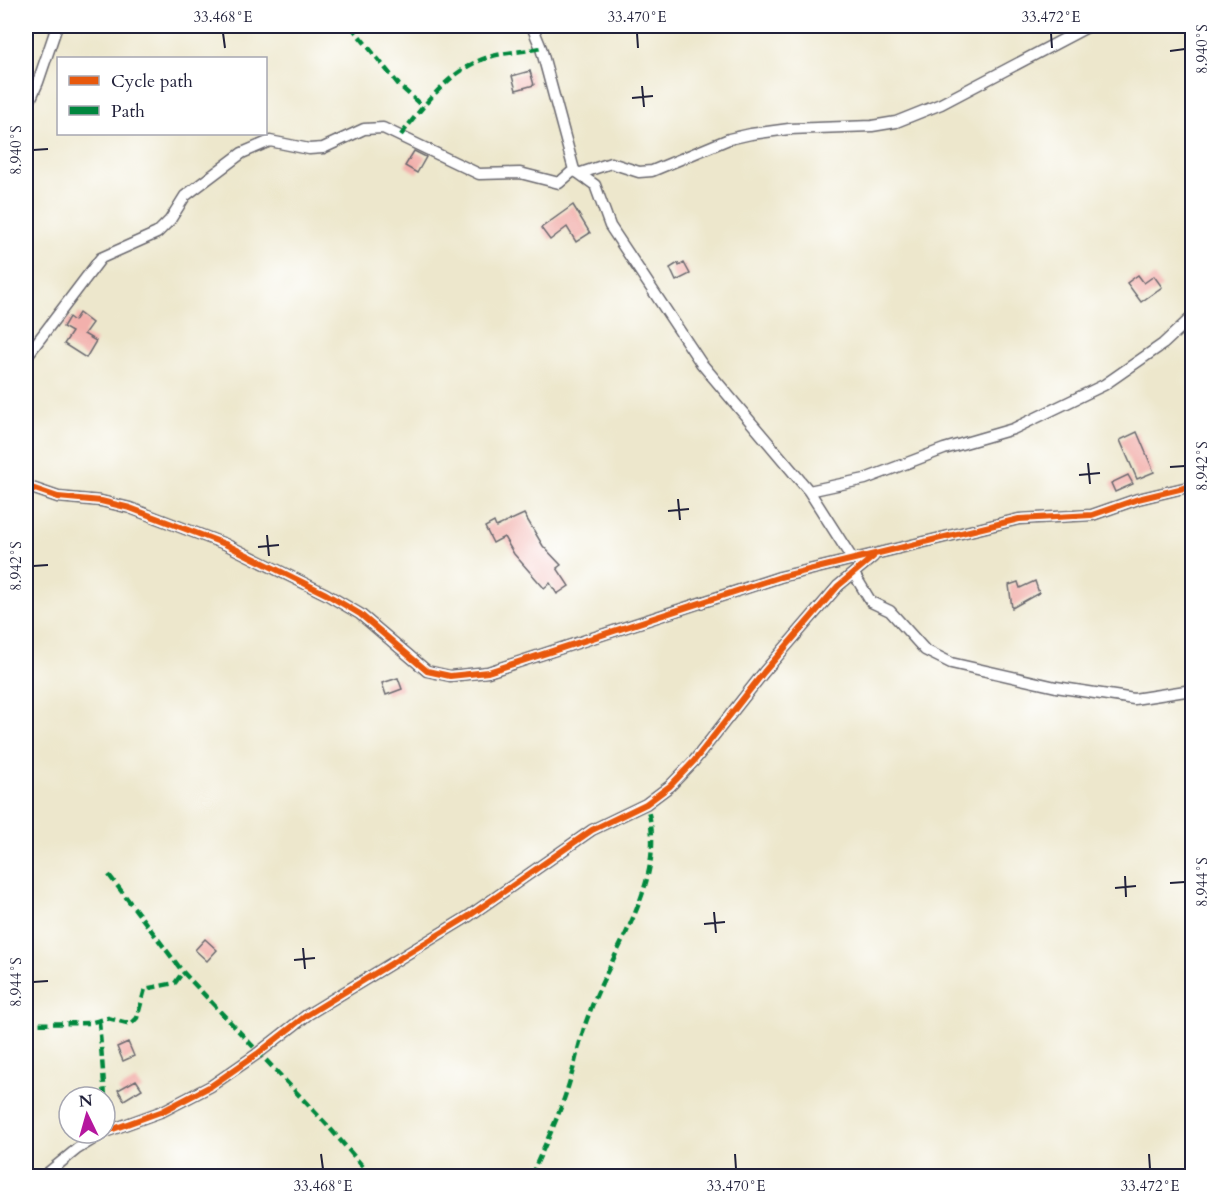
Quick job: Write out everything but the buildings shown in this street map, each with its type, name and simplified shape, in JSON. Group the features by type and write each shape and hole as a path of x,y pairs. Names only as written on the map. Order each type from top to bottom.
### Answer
{"street":[{"path":"26,110 57,26"},
{"path":"532,26 541,48 569,160 578,172 595,185 610,226 701,363 809,491 853,560"},
{"path":"26,357 101,258 157,233 166,225 182,199 197,186 242,153 266,142 276,141 309,149 323,148 364,129 383,128 486,176 520,173 559,183 578,172 611,163 639,172 652,171 729,140 751,134 789,129 852,128 896,122 941,104 1089,26"},
{"path":"809,491 865,479 944,449 1013,429 1104,385 1163,344 1192,316"},
{"path":"26,486 58,497 100,501 130,508 225,544 326,594 360,615 427,672 450,676 488,672 780,577 1019,519 1092,515 1138,499 1192,486"},
{"path":"117,1127 163,1111 211,1086 307,1015 468,916 591,830 646,804 670,786 694,761 795,635 838,586 876,555"},
{"path":"854,574 871,602 890,611 925,650 951,663 1056,687 1134,699 1192,690"},
{"path":"44,1176 83,1145"}],"marked path":[{"path":"351,26 399,85 423,107"},
{"path":"401,135 438,90 461,71 486,58 541,48"},
{"path":"531,1176 562,1103 589,1014 636,912 645,886 651,859 652,832 646,804"},
{"path":"109,875 183,972 328,1126 371,1176"},
{"path":"26,1024 89,1023 108,1018 131,1024 137,1018 145,989 175,983 183,972"},
{"path":"99,1021 104,1085"}],"cycle path":[{"path":"26,486 58,497 101,501 130,508 225,544 326,594 360,614 427,671 450,676 488,672 780,577 1019,519 1092,515 1138,499 1192,486"},
{"path":"117,1128 163,1111 211,1086 307,1015 469,916 592,830 646,804 670,786 694,761 764,672 838,586 873,557"}]}
